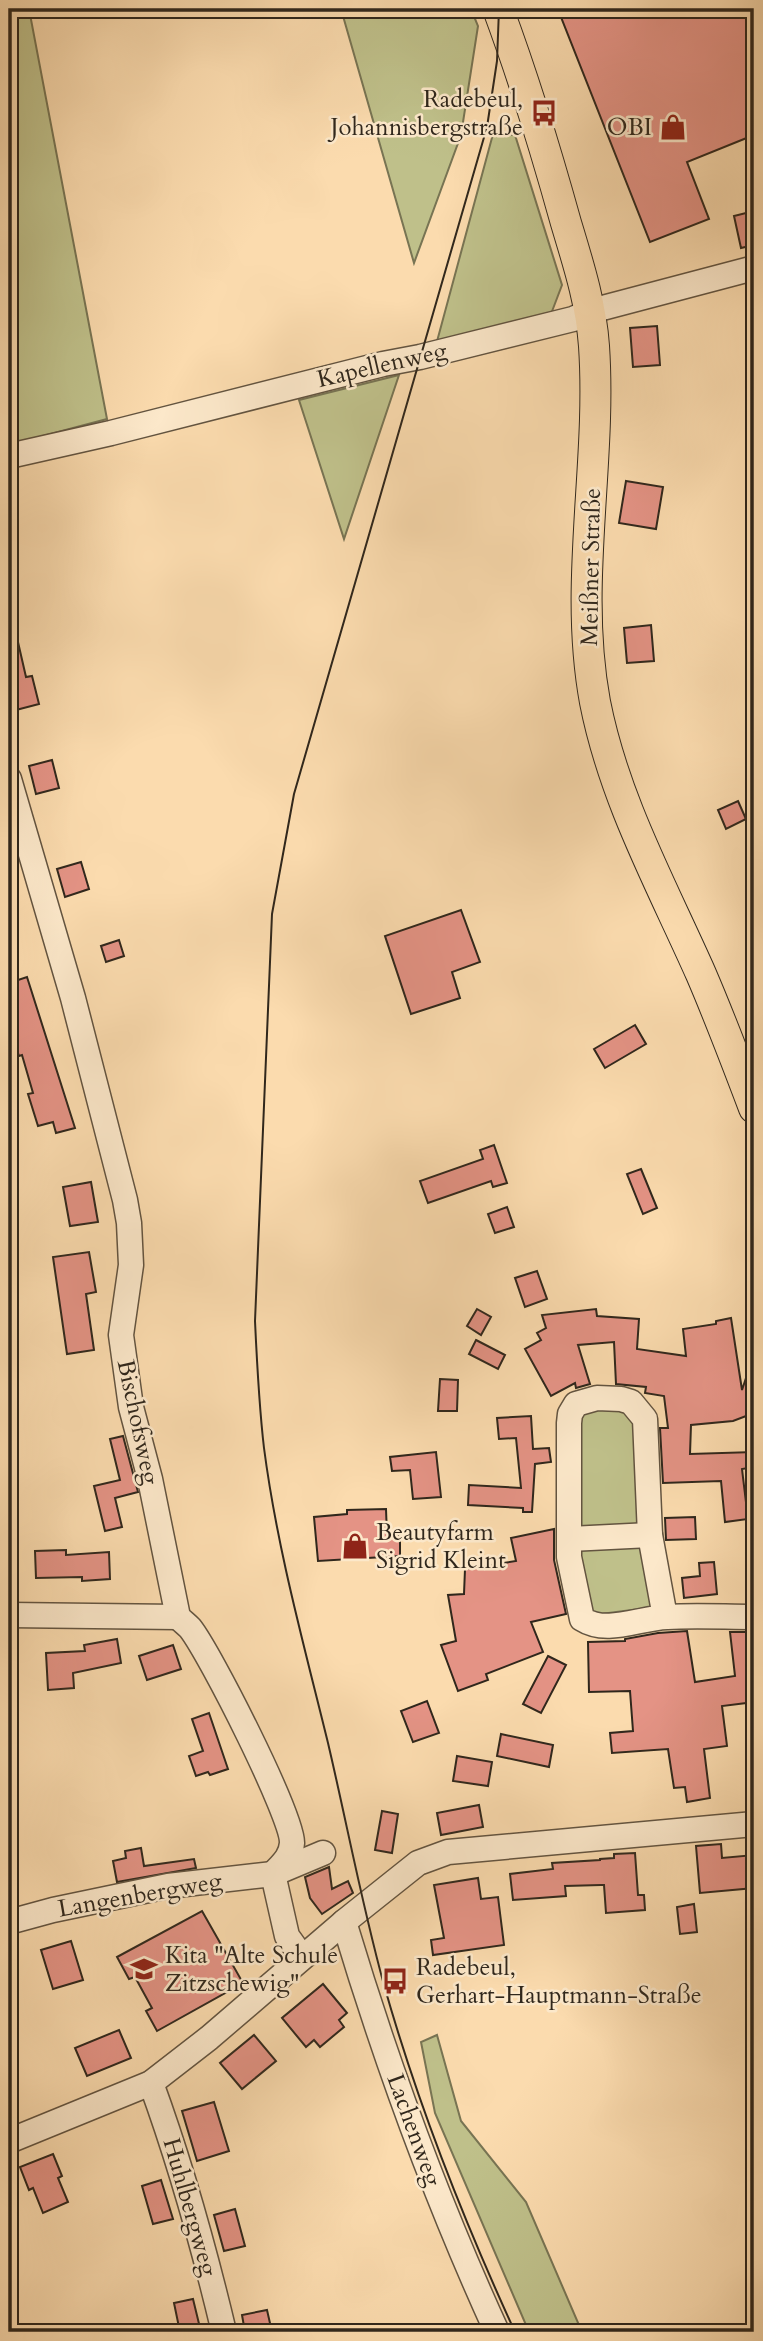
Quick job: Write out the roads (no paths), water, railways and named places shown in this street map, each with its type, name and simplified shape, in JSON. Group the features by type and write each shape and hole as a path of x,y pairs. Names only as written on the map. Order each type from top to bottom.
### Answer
{"main road":[{"name":"Meißner Straße","path":"498,9 547,157 591,311 595,394 587,643 607,754 626,810 701,975 754,1108"}],"street":[{"name":"Kapellenweg","path":"9,456 383,363 420,357 573,320 591,311 754,268"},
{"name":"Bischofsweg","path":"9,779 73,998 125,1200 131,1265 121,1335 131,1407 150,1479 177,1617 189,1627 208,1656 280,1801 292,1839 291,1855 272,1874"},
{"path":"665,1617 650,1535 645,1419 631,1402 597,1398 576,1404 570,1414 569,1557 582,1619 592,1625 607,1626 665,1617 754,1617"},
{"path":"570,1539 650,1535"},
{"path":"9,1615 177,1617"},
{"path":"9,2141 151,2083 209,2038 302,1957 418,1863 448,1852 754,1824"},
{"path":"302,1957 287,1936 272,1874 323,1853"},
{"name":"Langenbergweg","path":"9,1922 167,1886 272,1874"},
{"name":"Lachenweg","path":"344,1922 366,1995 426,2168 497,2332"},
{"name":"Huhlbergweg","path":"151,2083 174,2146 224,2332"}],"tram line":[{"path":"499,9 497,61 487,127 294,794 272,914 255,1321 262,1432 276,1522 376,1955 397,2030 427,2118 477,2247 515,2332"}],"place":[{"name":"Radebeul, Johannisbergstraße","path":"544,113"},
{"name":"OBI","path":"673,127"},
{"name":"Beautyfarm Sigrid Kleint","path":"355,1546"},
{"name":"Kita \"Alte Schule Zitzschewig\"","path":"144,1969"},
{"name":"Radebeul, Gerhart-Hauptmann-Straße","path":"395,1981"}]}
